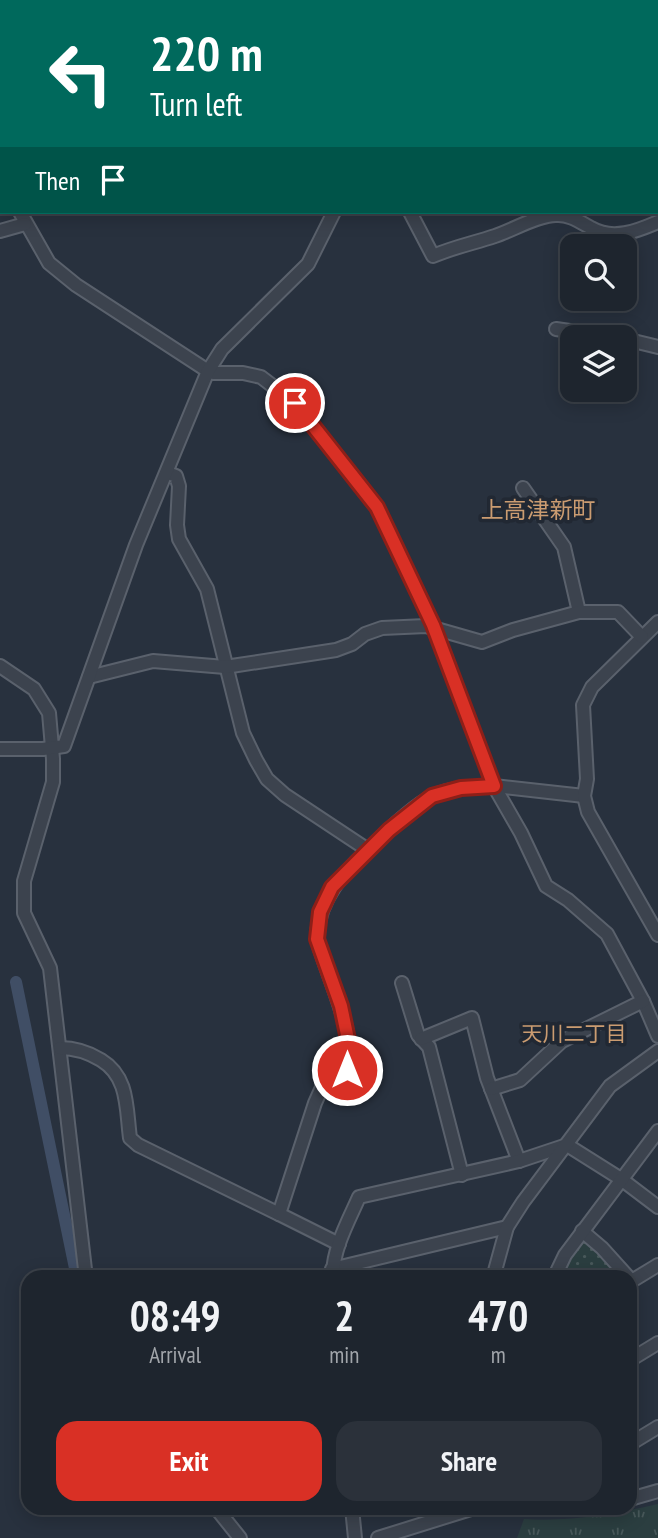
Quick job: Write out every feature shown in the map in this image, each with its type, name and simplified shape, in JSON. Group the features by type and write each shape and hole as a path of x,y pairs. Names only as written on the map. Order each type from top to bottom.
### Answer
{"street":[{"path":"0,750 52,749 64,746 136,545 208,371 222,349 308,264 333,214"},
{"path":"411,214 433,256 460,244 492,237 548,216 574,218 599,233 637,231 658,222"},
{"path":"591,214 591,228"},
{"path":"0,232 22,218 50,263 76,285 208,371 261,377 295,403 377,507 435,629 494,786 521,833 546,886 568,900 607,934 643,1001 658,1036"},
{"path":"556,329 560,330"},
{"path":"637,342 658,346"},
{"path":"168,473 176,476 179,485 179,539 206,589 243,733 267,779 368,850"},
{"path":"523,488 564,547 579,612"},
{"path":"89,677 153,661 225,667 336,650 382,628 416,625 482,642 513,630 579,612 618,612 652,631 593,687 583,705 587,779 584,796 588,812 658,935"},
{"path":"0,666 34,689 49,713 53,782 23,891 24,913 50,968 85,1270"},
{"path":"279,1214 324,1083 341,1077 347,1070 349,1044 341,1006 317,939 320,912 332,887 389,830 432,796 461,788 494,786 584,796"},
{"path":"402,983 418,1035 429,1047 462,1175"},
{"path":"491,1089 520,1080 562,1041 643,1001"},
{"path":"421,1039 472,1018 491,1089 519,1161"},
{"path":"60,1048 73,1048 90,1053 114,1068 122,1082 130,1138 138,1145 340,1244"},
{"path":"495,1270 507,1227 610,1086 656,1058"},
{"path":"558,1270 582,1231 658,1131"},
{"path":"333,1270 340,1244 359,1198 519,1161 567,1145"},
{"path":"567,1145 621,1179 658,1207"},
{"path":"343,1270 507,1227"},
{"path":"582,1231 621,1270"},
{"path":"637,1276 658,1265"},
{"path":"637,1356 658,1343"},
{"path":"637,1440 658,1427"},
{"path":"637,1497 658,1491"},
{"path":"222,1515 240,1538"},
{"path":"353,1515 355,1538"},
{"path":"378,1538 452,1515"}],"green space":[{"path":"585,1239 615,1270 563,1270 574,1247"},
{"path":"658,1504 658,1538 517,1538 524,1519 637,1515 637,1508"}],"waterway":[{"path":"16,982 75,1270"}],"district":[{"name":"上高津新町","path":"538,509"},
{"name":"天川二丁目","path":"574,1033"}],"route":[{"path":"295,403 377,507 433,625 494,786 461,788 432,796 389,830 332,887 320,912 317,939 341,1006 349,1044 347,1070"}]}
